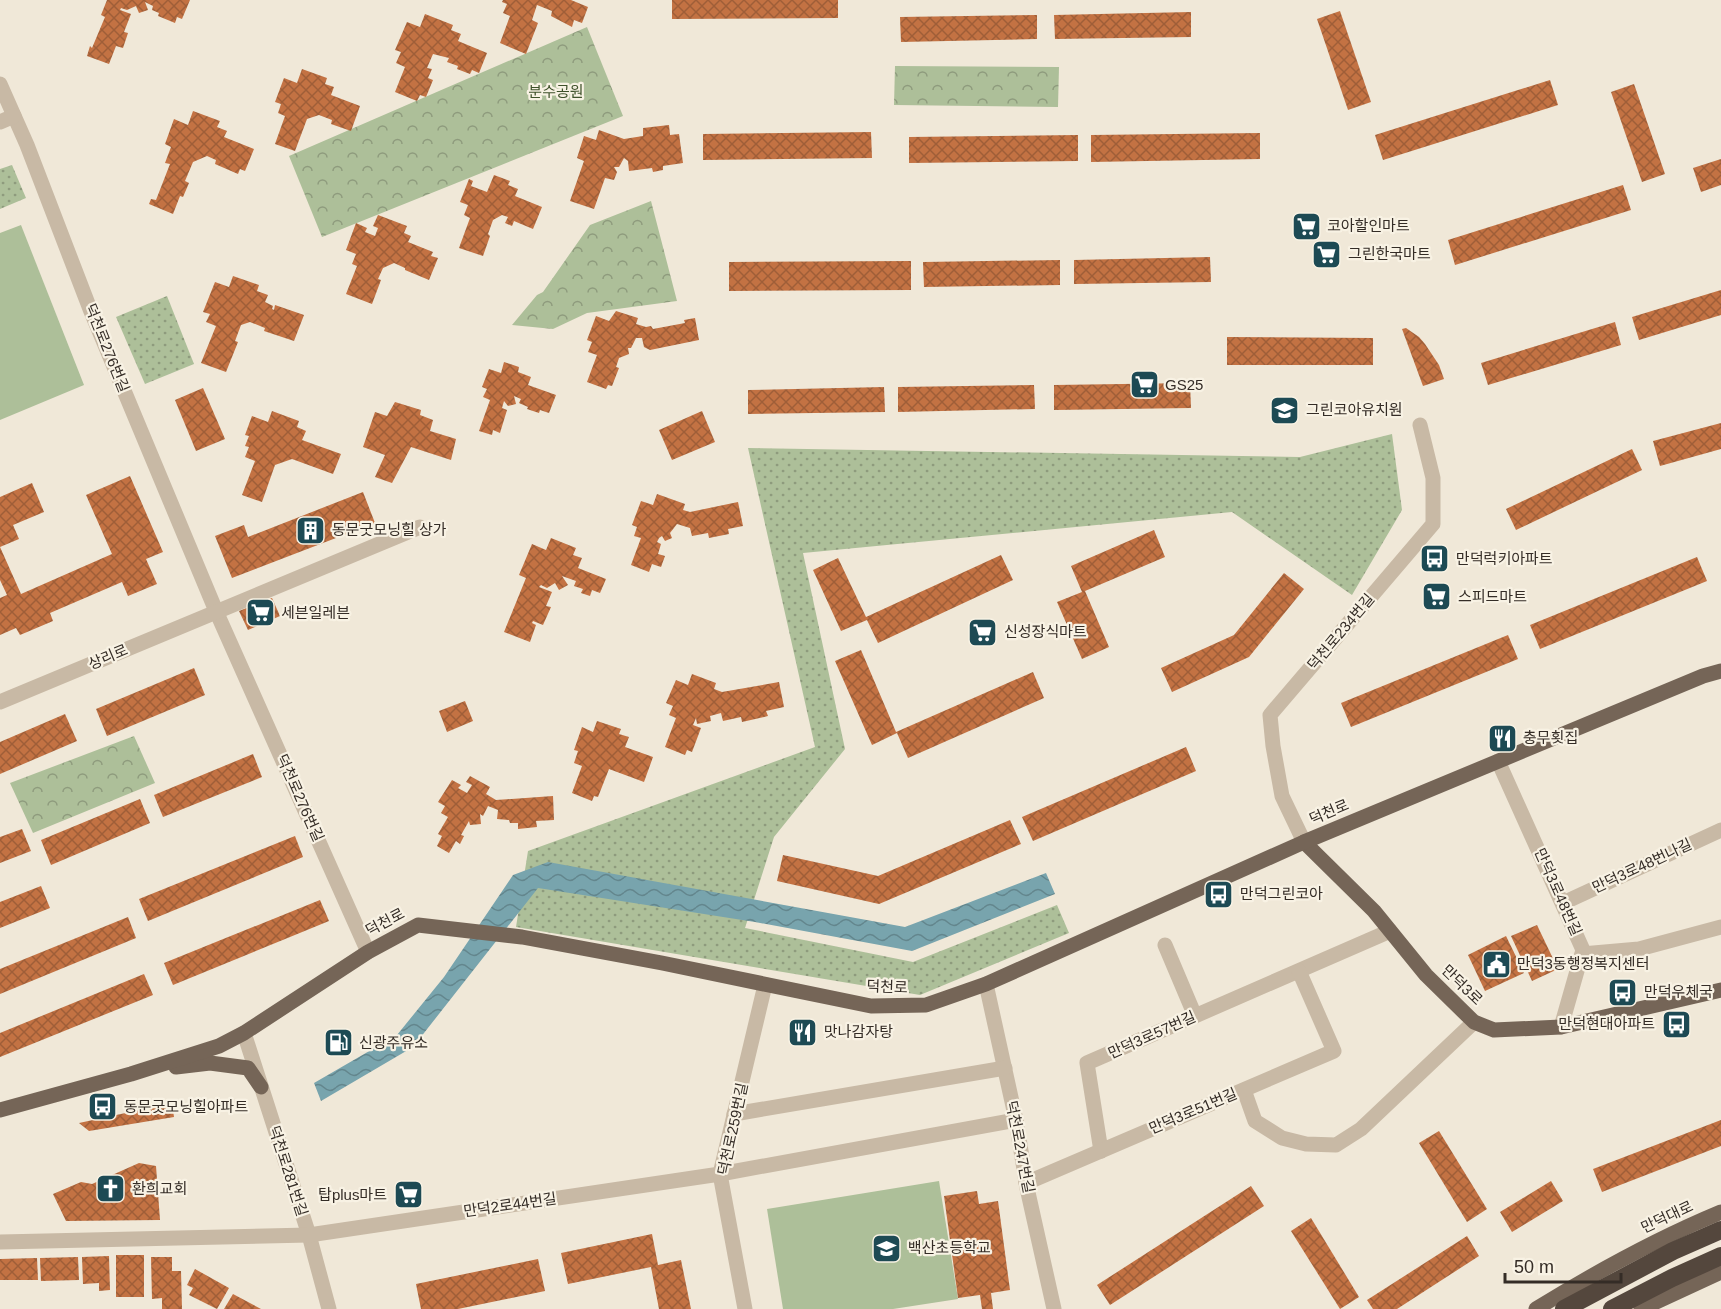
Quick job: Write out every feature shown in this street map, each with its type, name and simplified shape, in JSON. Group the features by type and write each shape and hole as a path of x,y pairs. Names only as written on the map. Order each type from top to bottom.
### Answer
{"highway":[{"path":"1564,1309 1673,1251 1721,1230"},
{"path":"1612,1309 1721,1256"}],"main road":[{"name":"덕천로","path":"0,1109 131,1074 219,1046 244,1033 368,951 418,925 522,937 871,1006 927,1005 986,984 1304,842 1703,676 1721,671"},
{"name":"만덕3로","path":"1304,842 1374,911 1426,975 1474,1022 1494,1030 1561,1027 1721,990"},
{"path":"131,1074 210,1063 248,1068 261,1087"},
{"name":"만덕대로","path":"1536,1309 1619,1260 1721,1212"},
{"path":"1641,1309 1721,1272"}],"street":[{"name":"덕천로276번길","path":"0,84 7,119 90,309 216,611 368,951"},
{"name":"덕천로234번길","path":"1304,842 1282,796 1272,746 1270,715 1433,524 1433,478 1420,425"},
{"path":"216,611 420,527"},
{"name":"상리로","path":"0,702 216,611"},
{"name":"만덕3로48번길","path":"1498,761 1583,950 1561,1027"},
{"name":"만덕3로48번나길","path":"1563,903 1721,830"},
{"path":"1582,954 1639,949 1721,927"},
{"name":"만덕3로57번길","path":"1101,1151 1087,1063 1390,931"},
{"path":"1165,945 1195,1016"},
{"path":"1244,1090 1334,1051 1299,971"},
{"name":"덕천로247번길","path":"986,984 1054,1309"},
{"name":"덕천로259번길","path":"745,1309 720,1174 765,985"},
{"name":"만덕3로51번길","path":"1026,1183 1244,1090 1255,1121 1282,1138 1306,1144 1336,1145 1362,1129 1474,1022"},
{"name":"덕천로281번길","path":"244,1033 309,1235 329,1309"},
{"path":"734,1114 1005,1068"},
{"name":"만덕2로44번길","path":"0,1242 309,1235 720,1174 1016,1120"}],"green space":[{"name":"분수공원","path":"587,27 623,116 322,237 289,156"},
{"path":"895,66 1059,67 1058,107 894,105"},
{"path":"12,165 26,198 0,209 0,169"},
{"path":"651,201 677,301 587,313 553,329 512,325 537,295 543,292 590,225"},
{"path":"21,225 84,385 0,420 0,233"},
{"path":"167,296 194,364 145,384 116,317"},
{"path":"1392,434 1402,510 1352,595 1232,512 803,553 845,749 774,837 745,928 913,962 1057,905 1069,933 920,995 516,927 528,851 815,747 748,448 1300,457"},
{"path":"134,736 155,783 33,833 10,783"},
{"path":"939,1181 958,1299 893,1309 783,1309 767,1209"}],"water":[{"path":"548,862 905,927 1046,873 1055,894 912,951 755,922 538,888 413,1047 321,1101 314,1083 397,1035 444,977 513,875"}],"building":[{"path":"107,0 190,0 182,19 177,17 175,23 158,16 159,13 152,10 153,6 145,2 148,10 139,13 136,6 127,10 121,8 120,10 131,14 124,32 128,33 123,48 116,46 109,64 87,56 105,17 101,15"},
{"path":"503,0 571,0 588,7 582,23 574,20 572,27 551,16 552,11 537,5 532,20 538,23 526,54 500,43 510,16 503,13 507,4 502,2"},
{"path":"672,0 838,0 838,18 672,19"},
{"path":"1340,11 1371,102 1348,110 1317,19"},
{"path":"1191,12 1191,37 1055,39 1054,15"},
{"path":"425,14 453,25 451,30 461,34 458,41 487,53 479,73 472,70 470,74 447,62 449,58 433,54 427,68 432,69 428,78 433,80 426,97 420,95 417,101 395,92 405,67 396,63 401,52 395,50 407,22 420,27"},
{"path":"1037,15 1037,39 901,42 900,17"},
{"path":"302,69 327,78 325,84 334,87 331,95 360,106 351,131 331,124 332,120 319,115 307,119 295,151 275,144 285,116 278,113 281,104 275,102 284,78 297,83"},
{"path":"1550,80 1558,105 1383,160 1375,135"},
{"path":"1634,84 1665,174 1642,182 1611,92"},
{"path":"193,111 220,121 217,127 227,131 224,137 254,149 245,171 240,169 238,174 215,164 216,160 207,156 193,162 185,181 189,183 183,197 180,196 173,214 149,204 151,199 156,200 170,164 165,163 171,147 165,144 174,119 188,125"},
{"path":"669,125 670,135 679,134 683,163 663,166 663,170 653,172 652,168 629,171 628,161 624,158 619,167 614,167 617,172 614,180 605,178 594,209 570,201 584,161 577,158 584,136 596,140 599,130 624,139 643,136 643,128"},
{"path":"871,132 872,158 703,160 703,134"},
{"path":"1260,133 1260,159 1091,162 1091,135"},
{"path":"1078,135 1078,161 909,163 909,137"},
{"path":"1721,159 1721,185 1701,192 1693,168"},
{"path":"494,175 510,181 508,185 518,189 515,196 542,207 533,229 514,221 512,226 505,223 508,217 502,215 493,220 483,256 459,248 470,218 464,215 468,205 460,202 469,179 473,181 471,186 487,192"},
{"path":"1623,185 1631,210 1455,265 1448,240"},
{"path":"378,215 407,226 404,233 411,236 408,242 433,252 431,256 438,258 429,280 394,263 383,268 372,304 346,294 357,266 352,264 356,254 346,250 356,223 367,228 365,232 375,236 378,228 373,226"},
{"path":"1210,257 1211,282 1074,284 1074,260"},
{"path":"1060,260 1060,285 924,287 923,262"},
{"path":"911,261 911,290 729,291 729,262"},
{"path":"233,276 259,285 257,291 268,295 265,302 273,306 272,309 274,310 275,305 304,315 294,341 264,331 265,328 250,322 241,325 235,341 238,342 226,372 201,363 216,326 206,322 210,314 203,312 215,282 229,287"},
{"path":"1721,290 1721,315 1639,340 1632,317"},
{"path":"616,311 638,318 636,324 651,326 653,329 685,323 684,320 695,318 699,340 650,350 644,347 642,338 636,338 631,348 628,348 629,354 619,358 616,367 619,368 612,386 608,385 606,389 587,382 597,355 588,352 592,342 587,340 596,316 609,321"},
{"path":"1615,322 1621,345 1488,385 1481,363"},
{"path":"1406,328 1425,344 1439,365 1444,379 1423,386 1402,329"},
{"path":"1227,337 1373,338 1373,365 1227,365"},
{"path":"504,362 519,367 518,372 531,377 528,385 556,395 549,413 527,409 528,407 519,403 521,399 514,396 516,404 508,406 504,401 502,408 507,410 500,433 493,430 492,435 479,431 490,400 483,397 487,389 482,387 489,369 501,373"},
{"path":"1190,383 1191,408 1054,410 1054,385"},
{"path":"1034,385 1035,409 898,412 898,387"},
{"path":"884,387 885,412 748,414 748,390"},
{"path":"203,388 225,439 196,451 175,400"},
{"path":"395,402 421,410 420,415 433,420 430,431 456,439 451,460 411,447 392,483 375,477 385,455 363,447 375,412 387,416"},
{"path":"272,411 299,421 297,427 306,431 302,440 341,454 333,474 292,459 275,465 262,502 242,495 255,461 245,457 249,447 245,446 249,436 245,435 252,416 268,422"},
{"path":"702,411 715,442 672,460 659,430"},
{"path":"1721,423 1721,449 1660,466 1653,441"},
{"path":"1632,449 1642,470 1516,530 1506,509"},
{"path":"130,476 163,552 146,559 157,584 128,596 122,582 50,613 53,621 20,635 16,628 0,635 0,598 7,595 0,580 0,547 21,594 112,554 86,495"},
{"path":"32,483 44,512 13,525 19,539 0,547 0,497"},
{"name":"동문굿모닝힐 상가","path":"363,492 375,523 232,578 215,536 244,525 248,537"},
{"path":"657,494 685,504 683,510 690,512 738,502 743,526 728,529 729,534 709,538 708,533 692,536 690,528 677,524 670,533 672,538 665,541 662,536 659,538 657,542 661,544 658,554 665,556 661,567 652,564 649,572 631,565 641,538 634,536 637,527 632,525 641,501 653,505"},
{"path":"1154,530 1165,557 1085,591 1109,647 1082,659 1057,602 1082,592 1071,566"},
{"path":"551,538 576,548 573,555 582,558 578,568 606,579 600,593 592,590 590,596 581,593 583,589 574,586 576,581 562,576 568,585 559,590 555,583 547,588 541,585 539,587 552,592 546,606 551,607 543,625 533,621 532,623 536,625 530,642 504,632 526,578 519,575 532,544 546,550"},
{"path":"1001,555 1013,580 878,643 867,620 841,631 813,570 838,558 866,617"},
{"path":"1697,557 1707,581 1540,649 1530,625"},
{"path":"1284,573 1304,589 1249,657 1172,692 1161,668 1234,635"},
{"name":"세븐일레븐","path":"272,598 280,616 248,630 239,611"},
{"path":"1508,635 1518,659 1351,727 1341,703"},
{"path":"861,650 896,732 1033,672 1044,698 908,758 897,733 872,745 835,661"},
{"path":"194,668 205,695 107,736 96,709"},
{"path":"692,674 716,683 714,689 722,692 779,682 784,707 766,711 768,716 742,722 741,717 723,721 721,713 710,716 711,721 697,724 696,718 693,725 701,728 692,752 687,750 685,755 665,747 676,718 669,715 673,706 666,703 676,680 688,685"},
{"path":"465,701 473,721 447,732 439,711"},
{"path":"65,714 77,741 0,774 0,742"},
{"path":"597,721 621,729 619,734 629,737 625,747 653,757 644,782 609,769 598,797 594,796 592,801 572,793 582,766 574,763 578,751 574,750 582,727 593,732"},
{"path":"1186,747 1196,771 1033,841 1022,817"},
{"path":"253,754 262,777 163,817 154,795"},
{"path":"470,776 490,787 486,794 496,800 553,796 554,820 536,821 537,827 518,829 518,823 497,819 498,810 488,806 483,816 480,814 481,824 470,825 469,821 461,835 464,836 460,844 456,841 449,853 437,846 442,836 438,834 448,817 441,813 445,806 438,802 452,780 461,785 458,788 467,793 472,785 466,782"},
{"path":"140,799 150,823 51,865 41,840"},
{"path":"1010,820 1021,844 879,904 777,881 783,855 878,876"},
{"path":"22,829 31,851 0,863 0,837"},
{"path":"295,836 303,857 148,921 139,899"},
{"path":"41,886 50,908 0,928 0,902"},
{"path":"320,900 329,921 173,985 164,963"},
{"path":"128,917 136,938 0,994 0,969"},
{"path":"1537,925 1558,969 1532,981 1511,936"},
{"name":"만덕3동행정복지센터","path":"1506,936 1524,973 1485,991 1468,955"},
{"path":"144,974 153,995 0,1057 0,1033"},
{"path":"172,1103 174,1117 89,1131 79,1123"},
{"path":"1721,1120 1721,1146 1602,1192 1593,1169"},
{"path":"1439,1131 1487,1209 1467,1222 1419,1143"},
{"name":"환희교회","path":"139,1163 156,1166 160,1220 66,1221 53,1194 81,1182 92,1184"},
{"path":"1551,1181 1563,1201 1512,1232 1500,1212"},
{"path":"1251,1186 1264,1206 1110,1305 1097,1285"},
{"path":"977,1191 979,1204 998,1201 1010,1290 991,1293 993,1309 982,1309 980,1295 958,1298 944,1196"},
{"path":"1311,1218 1359,1297 1340,1309 1291,1231"},
{"path":"652,1234 658,1265 681,1260 691,1309 659,1309 651,1267 568,1284 561,1253"},
{"path":"1467,1236 1479,1256 1397,1309 1373,1309 1367,1300"},
{"path":"116,1255 144,1255 144,1297 116,1297"},
{"path":"109,1256 110,1290 99,1291 99,1283 83,1284 82,1257"},
{"path":"78,1257 79,1280 41,1281 40,1258"},
{"path":"151,1257 172,1257 172,1271 181,1271 182,1309 162,1309 162,1298 152,1299"},
{"path":"37,1258 38,1280 0,1280 0,1259"},
{"path":"538,1259 545,1291 458,1309 421,1309 416,1284"},
{"path":"195,1269 229,1288 217,1309 189,1295 193,1288 187,1285"},
{"path":"233,1294 261,1309 224,1309"}],"place":[{"name":"코아할인마트","path":"1306,226"},
{"name":"그린한국마트","path":"1327,254"},
{"name":"GS25","path":"1144,385"},
{"name":"그린코아유치원","path":"1285,410"},
{"name":"동문굿모닝힐 상가","path":"311,530"},
{"name":"만덕럭키아파트","path":"1435,559"},
{"name":"스피드마트","path":"1437,597"},
{"name":"세븐일레븐","path":"260,613"},
{"name":"신성장식마트","path":"983,632"},
{"name":"충무횟집","path":"1502,738"},
{"name":"만덕그린코아","path":"1219,894"},
{"name":"만덕3동행정복지센터","path":"1496,964"},
{"name":"만덕우체국","path":"1623,992"},
{"name":"만덕현대아파트","path":"1676,1024"},
{"name":"맛나감자탕","path":"803,1032"},
{"name":"신광주유소","path":"338,1043"},
{"name":"동문굿모닝힐아파트","path":"103,1107"},
{"name":"환희교회","path":"111,1189"},
{"name":"탑plus마트","path":"408,1195"},
{"name":"백산초등학교","path":"887,1248"}]}
